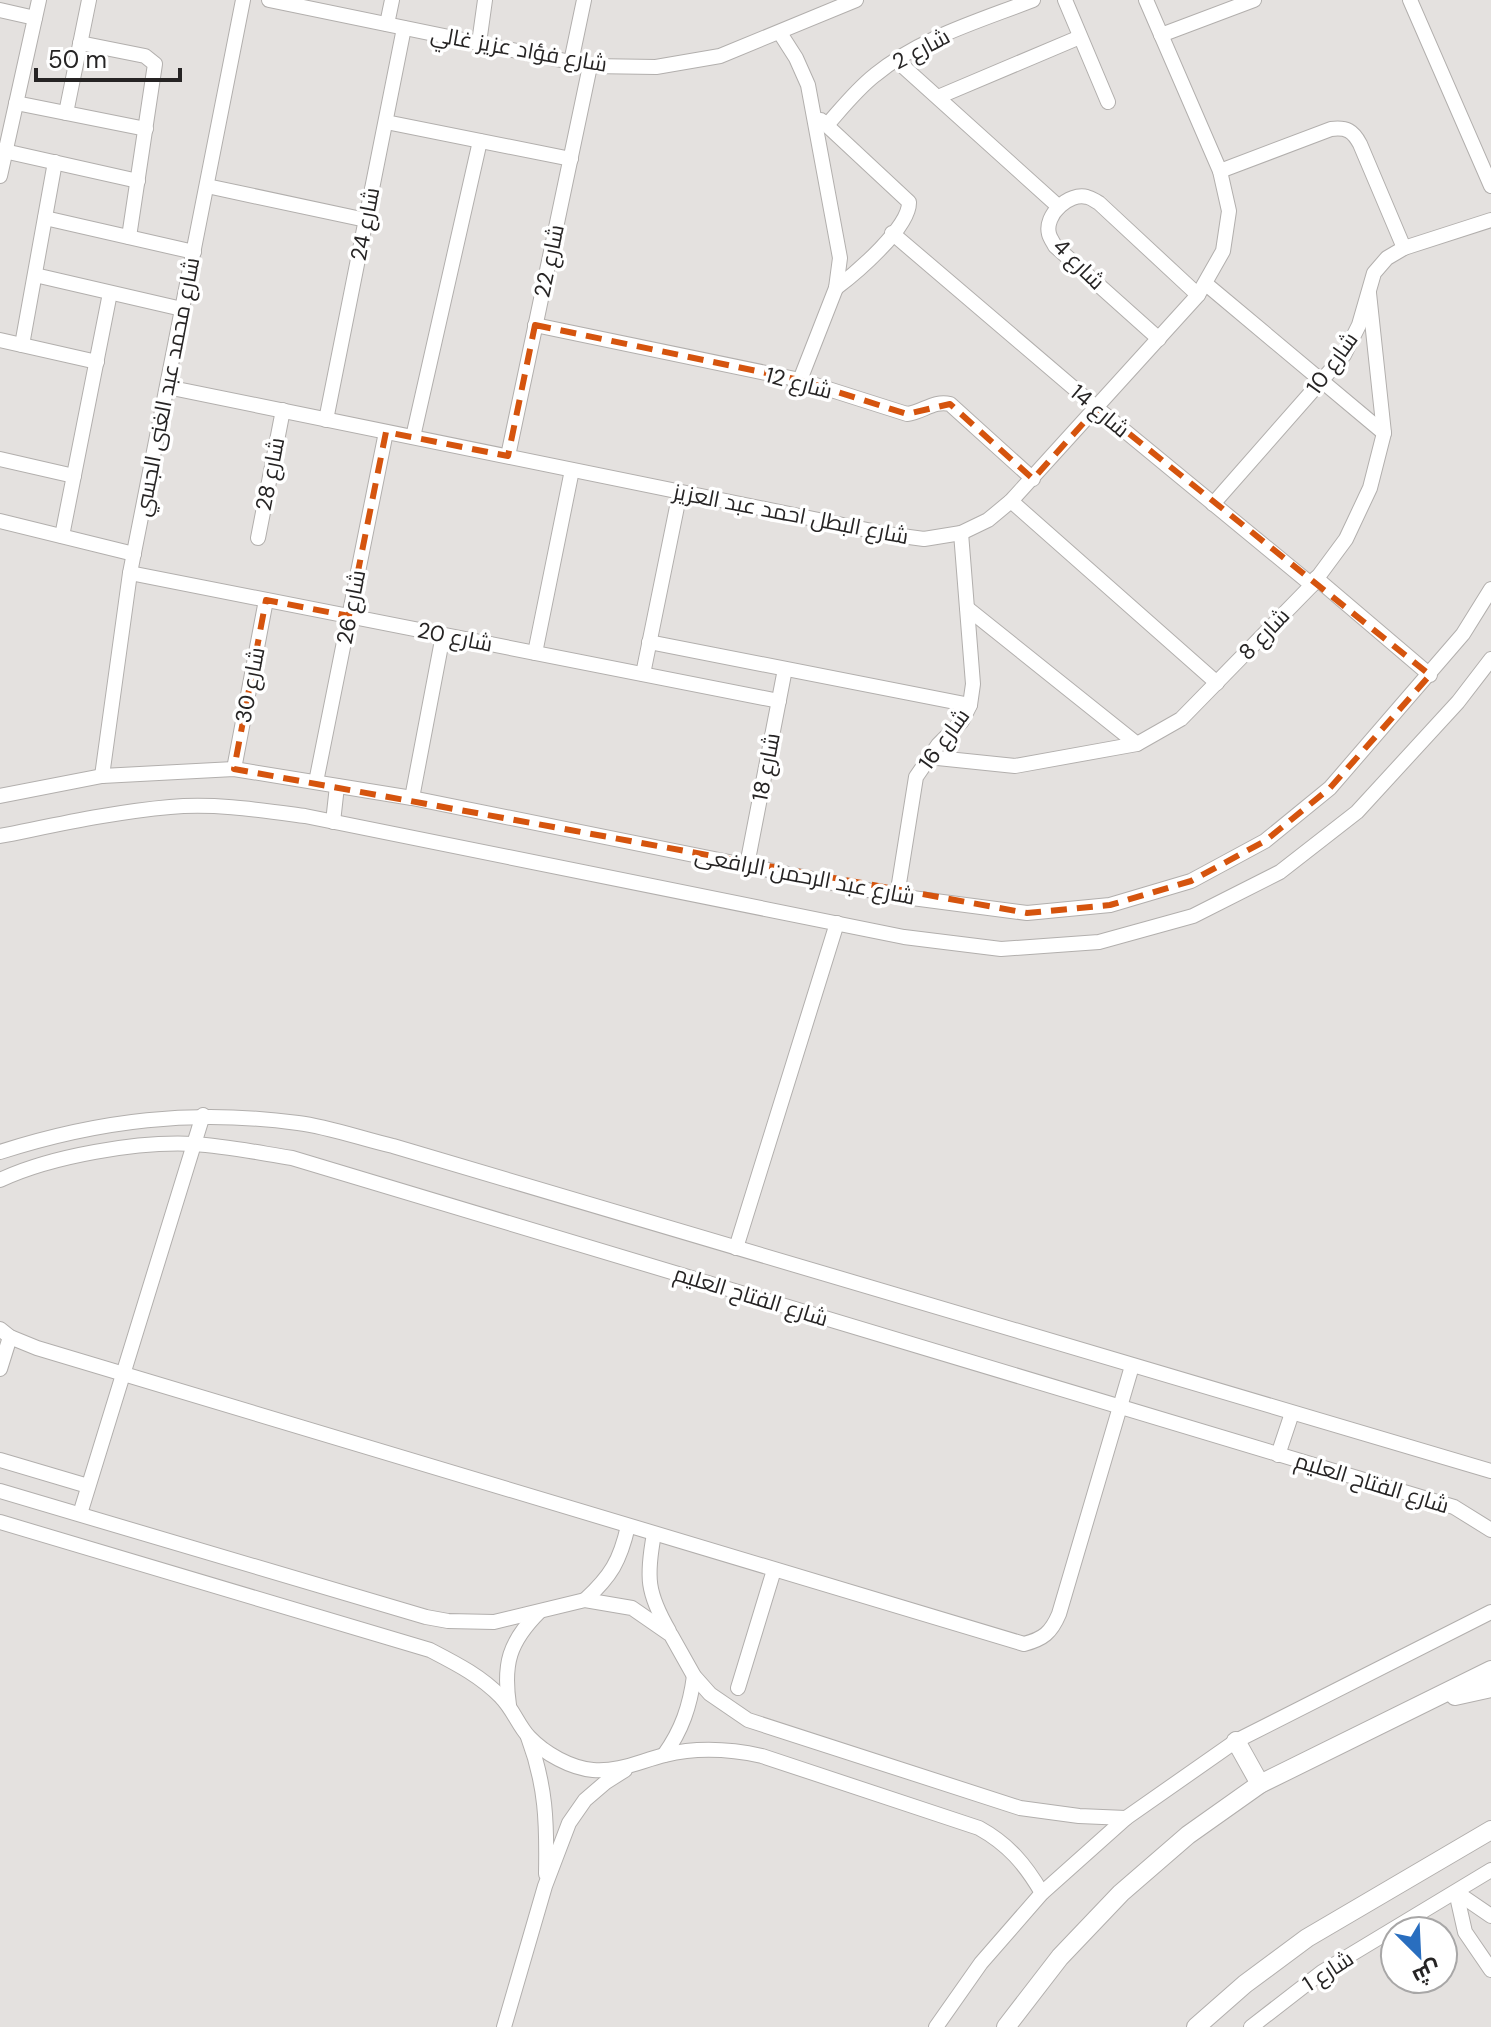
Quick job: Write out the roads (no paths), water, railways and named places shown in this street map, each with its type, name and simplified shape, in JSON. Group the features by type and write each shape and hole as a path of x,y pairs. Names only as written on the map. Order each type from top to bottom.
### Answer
{"street":[{"path":"0,176 3,151 39,0"},
{"path":"66,113 89,0"},
{"name":"شارع محمد عبد الغنى الجسي","path":"102,776 130,573 243,0"},
{"name":"شارع فؤاد عزيز غالي","path":"269,0 299,3 590,66 656,67 707,58 780,33 821,7 856,0"},
{"path":"387,24 392,0"},
{"path":"479,43 485,0"},
{"path":"571,62 584,0"},
{"name":"شارع 2","path":"827,125 873,76 896,60 936,37 1033,0"},
{"path":"1065,0 1108,102"},
{"name":"شارع البطل احمد عبد العزيز","path":"167,387 887,534 924,539 961,533 988,520 1033,479 1202,290 1223,251 1229,211 1220,171 1146,0"},
{"path":"1161,35 1232,4 1254,0"},
{"path":"1410,0 1491,186"},
{"path":"0,10 35,18"},
{"name":"شارع 24","path":"326,420 404,28"},
{"path":"780,33 808,85 840,258 836,288 800,380"},
{"path":"938,97 1080,37"},
{"path":"80,43 151,59 155,64 129,237"},
{"path":"896,60 1059,207"},
{"name":"شارع 22","path":"508,456 590,66"},
{"path":"16,103 146,129"},
{"path":"815,114 909,202 909,211 892,233 860,269 836,288"},
{"path":"386,122 571,159"},
{"path":"1220,171 1343,127 1354,133 1360,144 1404,248"},
{"path":"413,437 480,141"},
{"path":"3,151 138,181"},
{"path":"22,345 55,162"},
{"path":"207,186 366,220"},
{"name":"شارع 4","path":"1159,339 1055,246 1048,233 1050,218 1071,198 1086,196 1099,203 1202,290 1322,380 1384,433"},
{"path":"45,218 194,252"},
{"name":"شارع 10","path":"1213,504 1344,355 1359,325 1374,273 1387,258 1404,248 1491,220"},
{"name":"شارع 14","path":"892,233 1213,504 1430,675"},
{"path":"35,275 182,309"},
{"path":"62,536 110,293"},
{"name":"شارع 8","path":"928,757 1015,766 1137,744 1181,719 1314,582 1346,539 1370,488 1384,433 1369,293"},
{"name":"شارع 12","path":"535,325 800,380 907,414 935,403 950,404 1033,479"},
{"path":"0,340 97,362"},
{"name":"شارع 28","path":"258,538 283,410"},
{"name":"شارع 26","path":"316,782 386,432"},
{"path":"0,459 74,476"},
{"path":"535,653 572,470"},
{"path":"643,674 680,492"},
{"path":"1011,501 1217,683"},
{"path":"0,521 134,554"},
{"name":"شارع 16","path":"897,896 916,777 928,757 962,721 970,705 973,684 961,533"},
{"name":"شارع 20","path":"130,573 779,701"},
{"name":"شارع عبد الرحمن الرافعى","path":"0,796 102,776 234,769 412,798 897,896 1027,913 1110,905 1191,881 1265,841 1330,788 1430,675 1463,634 1491,589"},
{"name":"شارع 30","path":"234,769 266,600"},
{"path":"967,608 1137,744"},
{"path":"412,798 443,635"},
{"path":"649,642 970,705"},
{"name":"شارع عبد الرحمن الرافعى","path":"0,836 107,815 173,806 239,807 333,822 904,937 1001,949 1099,942 1193,916 1280,872 1357,812 1458,702 1491,659"},
{"name":"شارع 18","path":"747,865 785,669"},
{"path":"333,822 337,786"},
{"path":"736,1248 837,923"},
{"path":"80,1514 203,1115"},
{"name":"شارع الفتاح العليم","path":"0,1152 56,1134 129,1120 203,1115 299,1123 393,1146 1491,1471"},
{"name":"شارع الفتاح العليم","path":"0,1180 103,1149 193,1144 292,1158 1454,1507 1491,1530"},
{"path":"0,1369 5,1333 37,1348 1024,1644 1040,1640 1053,1629 1059,1614 1132,1366"},
{"path":"1278,1455 1292,1413"},
{"path":"0,1460 88,1486"},
{"path":"0,1491 426,1617 482,1622 585,1600 632,1608 671,1635"},
{"path":"0,1522 430,1650 470,1672 509,1705 528,1737 538,1763 547,1817 545,1886"},
{"path":"585,1600 607,1580 622,1555 628,1526"},
{"path":"654,1534 648,1569 653,1604 694,1676 728,1708 770,1729 1020,1808 1079,1816 1126,1818"},
{"path":"738,1688 774,1570"},
{"path":"509,1705 505,1679 510,1654 521,1630 539,1612"},
{"path":"936,2027 981,1963 1042,1893 1126,1818 1236,1741 1491,1612"},
{"path":"1006,2027 1060,1957 1121,1893 1188,1835 1260,1784 1491,1670"},
{"path":"664,1755 685,1718 694,1676"},
{"path":"1426,1702 1491,1688"},
{"path":"528,1737 557,1759 569,1763 592,1770 629,1768"},
{"path":"1236,1741 1260,1784"},
{"path":"504,2027 545,1886 569,1823 585,1800 606,1782 629,1768 664,1755 713,1749 762,1756 979,1828 1013,1851 1027,1867 1042,1893"},
{"path":"1196,2027 1245,1984 1307,1938 1491,1830"},
{"name":"شارع 1","path":"1251,2027 1322,1972 1491,1870"},
{"path":"1456,1892 1491,1916"},
{"path":"1456,1892 1465,1932 1491,1970"}]}
